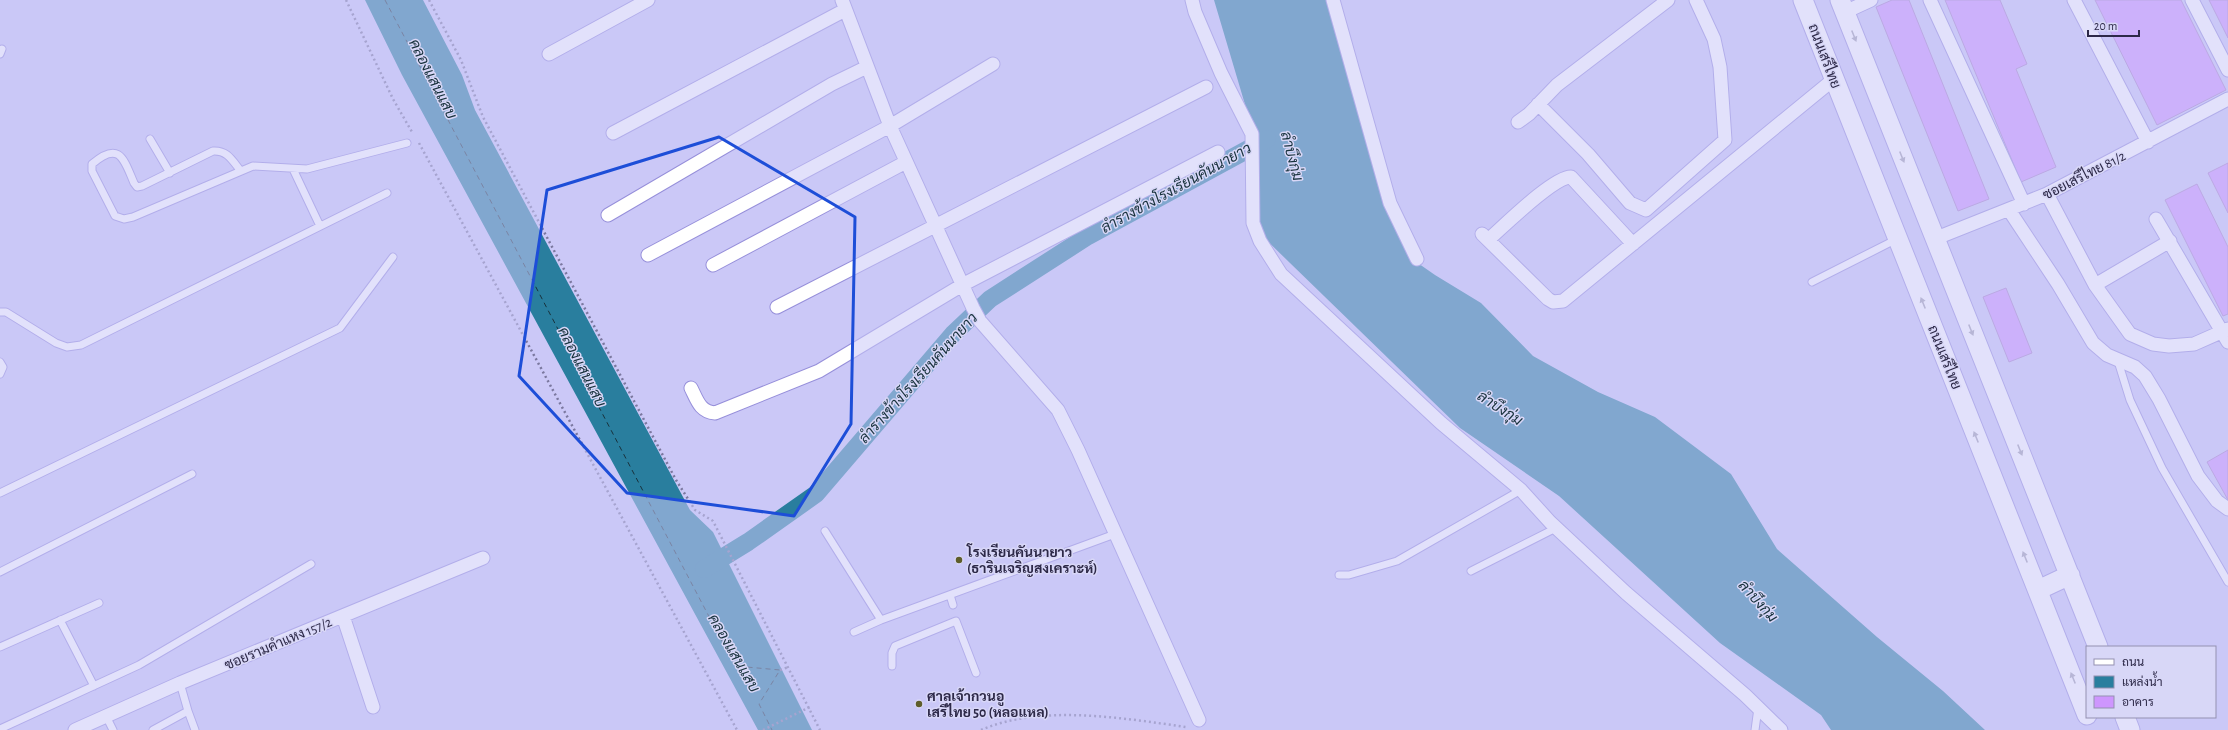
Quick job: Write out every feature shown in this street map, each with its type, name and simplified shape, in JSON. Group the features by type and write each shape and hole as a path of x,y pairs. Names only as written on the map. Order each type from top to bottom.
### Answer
{"main road":[{"name":"ถนนเสรีไทย","path":"1803,0 2086,711"},
{"path":"1842,6 2098,646"},
{"path":"2038,590 2070,575"},
{"name":"ถนนเสรีไทย","path":"2089,718 2093,730"},
{"path":"2125,718 2130,730"}],"street":[{"path":"549,54 648,0"},
{"path":"1192,0 1195,12 1222,73 1252,134 1253,223 1260,241 1281,274 1441,423 1521,490 1556,528 1626,593 1758,708 1781,730"},
{"path":"1333,0 1390,202 1418,259"},
{"path":"1518,122 1557,85 1668,0"},
{"path":"1538,104 1588,154 1630,203 1646,210 1725,140 1720,67 1714,39 1696,0"},
{"path":"1842,6 1871,0"},
{"path":"1930,0 2024,204"},
{"path":"2074,0 2148,142"},
{"path":"2192,0 2228,70"},
{"path":"613,133 844,5 890,126 964,284 973,308 980,321 1058,410 1115,534 1194,724"},
{"path":"648,255 890,126 993,64"},
{"path":"608,215 832,84 868,67"},
{"path":"1633,244 1571,177 1566,177 1552,185 1485,237 1548,299 1556,302 1567,298 1633,244 1834,79"},
{"path":"777,307 1206,87"},
{"name":"ซอยเสรีไทย 81/2","path":"1934,239 2047,194 2228,99"},
{"path":"691,388 701,408 707,413 715,413 819,371 964,284 1218,152"},
{"path":"713,265 906,162"},
{"path":"2047,194 2095,285 2130,334 2147,341 2169,346 2194,344 2226,334 2156,218"},
{"path":"2009,210 2058,284 2093,343 2107,355 2135,367 2145,376 2159,399 2198,476 2217,501 2228,509"},
{"path":"2095,285 2170,241"},
{"name":"ซอยรามคำแหง 157/2","path":"75,730 180,683 483,558"},
{"path":"343,616 373,707"}],"lane":[{"path":"150,139 170,173"},
{"path":"240,170 226,152 213,151 170,173 137,187 123,157 116,153 107,154 92,164 92,171 115,216 124,219 133,217 240,170 261,166 307,169 406,143"},
{"path":"293,169 320,226"},
{"path":"0,312 6,312 56,343 67,347 81,345 387,193"},
{"path":"1812,282 1897,239"},
{"path":"0,493 340,328 393,257"},
{"path":"2116,358 2130,400 2162,468 2228,582"},
{"path":"0,362 3,367 0,374"},
{"path":"0,572 192,474"},
{"path":"1339,575 1350,575 1397,561 1521,490"},
{"path":"1472,571 1556,528"},
{"path":"825,532 881,620"},
{"path":"854,632 881,620 950,594 1115,534"},
{"path":"0,729 139,665 312,564"},
{"path":"950,594 953,605"},
{"path":"0,647 99,603"},
{"path":"892,666 892,653 895,646 956,619 976,673"},
{"path":"60,620 94,686"},
{"path":"180,683 195,730"},
{"path":"1755,730 1758,708"},
{"path":"153,730 188,711"},
{"path":"106,716 113,730"}],"path":[{"path":"346,0 393,99 737,730"},
{"path":"429,0 461,60 483,116 676,480 695,510 713,522 789,667 820,730"},
{"path":"780,670 789,667"},
{"path":"763,730 808,707"},
{"path":"981,730 1003,722 1050,716 1092,716 1181,728 1194,724"}],"highlighted area":[{"path":"719,137 855,217 851,424 794,516 627,493 519,376 547,190"}],"water":[{"name":"คลองแสนแสบ","path":"365,0 423,0 462,75 475,110 690,510 713,532 812,730 758,730 402,75"},
{"name":"ลำบึงกุ่ม","path":"1214,0 1330,0 1412,259 1481,303 1533,356 1598,392 1655,417 1731,474 1777,549 1877,637 1943,691 1985,730 1831,730 1821,715 1720,643 1559,496 1460,428 1256,230 1249,118"}],"building":[{"path":"1892,0 1909,0 1989,199 1958,211 1876,7"},
{"path":"1945,0 2000,0 2027,64 2016,69 2056,167 2021,182"},
{"path":"2095,0 2181,0 2226,90 2157,125"},
{"path":"2209,0 2228,0 2228,38"},
{"path":"2228,163 2228,213 2208,173"},
{"path":"2197,184 2228,247 2228,314 2223,316 2165,200"},
{"path":"2006,288 2032,353 2009,362 1983,297"},
{"path":"2228,450 2228,500 2207,462"}],"waterway":[{"name":"ลำรางข้างโรงเรียนคันนายาว","path":"704,569 748,542 816,494 953,334 990,299 1088,236 1267,139"}],"ferry route":[{"path":"385,0 735,666 780,670 759,704 772,730"}],"place":[{"name":"โรงเรียนคันนายาว (ธารินเจริญสงเคราะห์)","path":"959,560"},
{"name":"ศาลเจ้ากวนอู เสรีไทย 50 (หลอแหล)","path":"919,704"}]}
